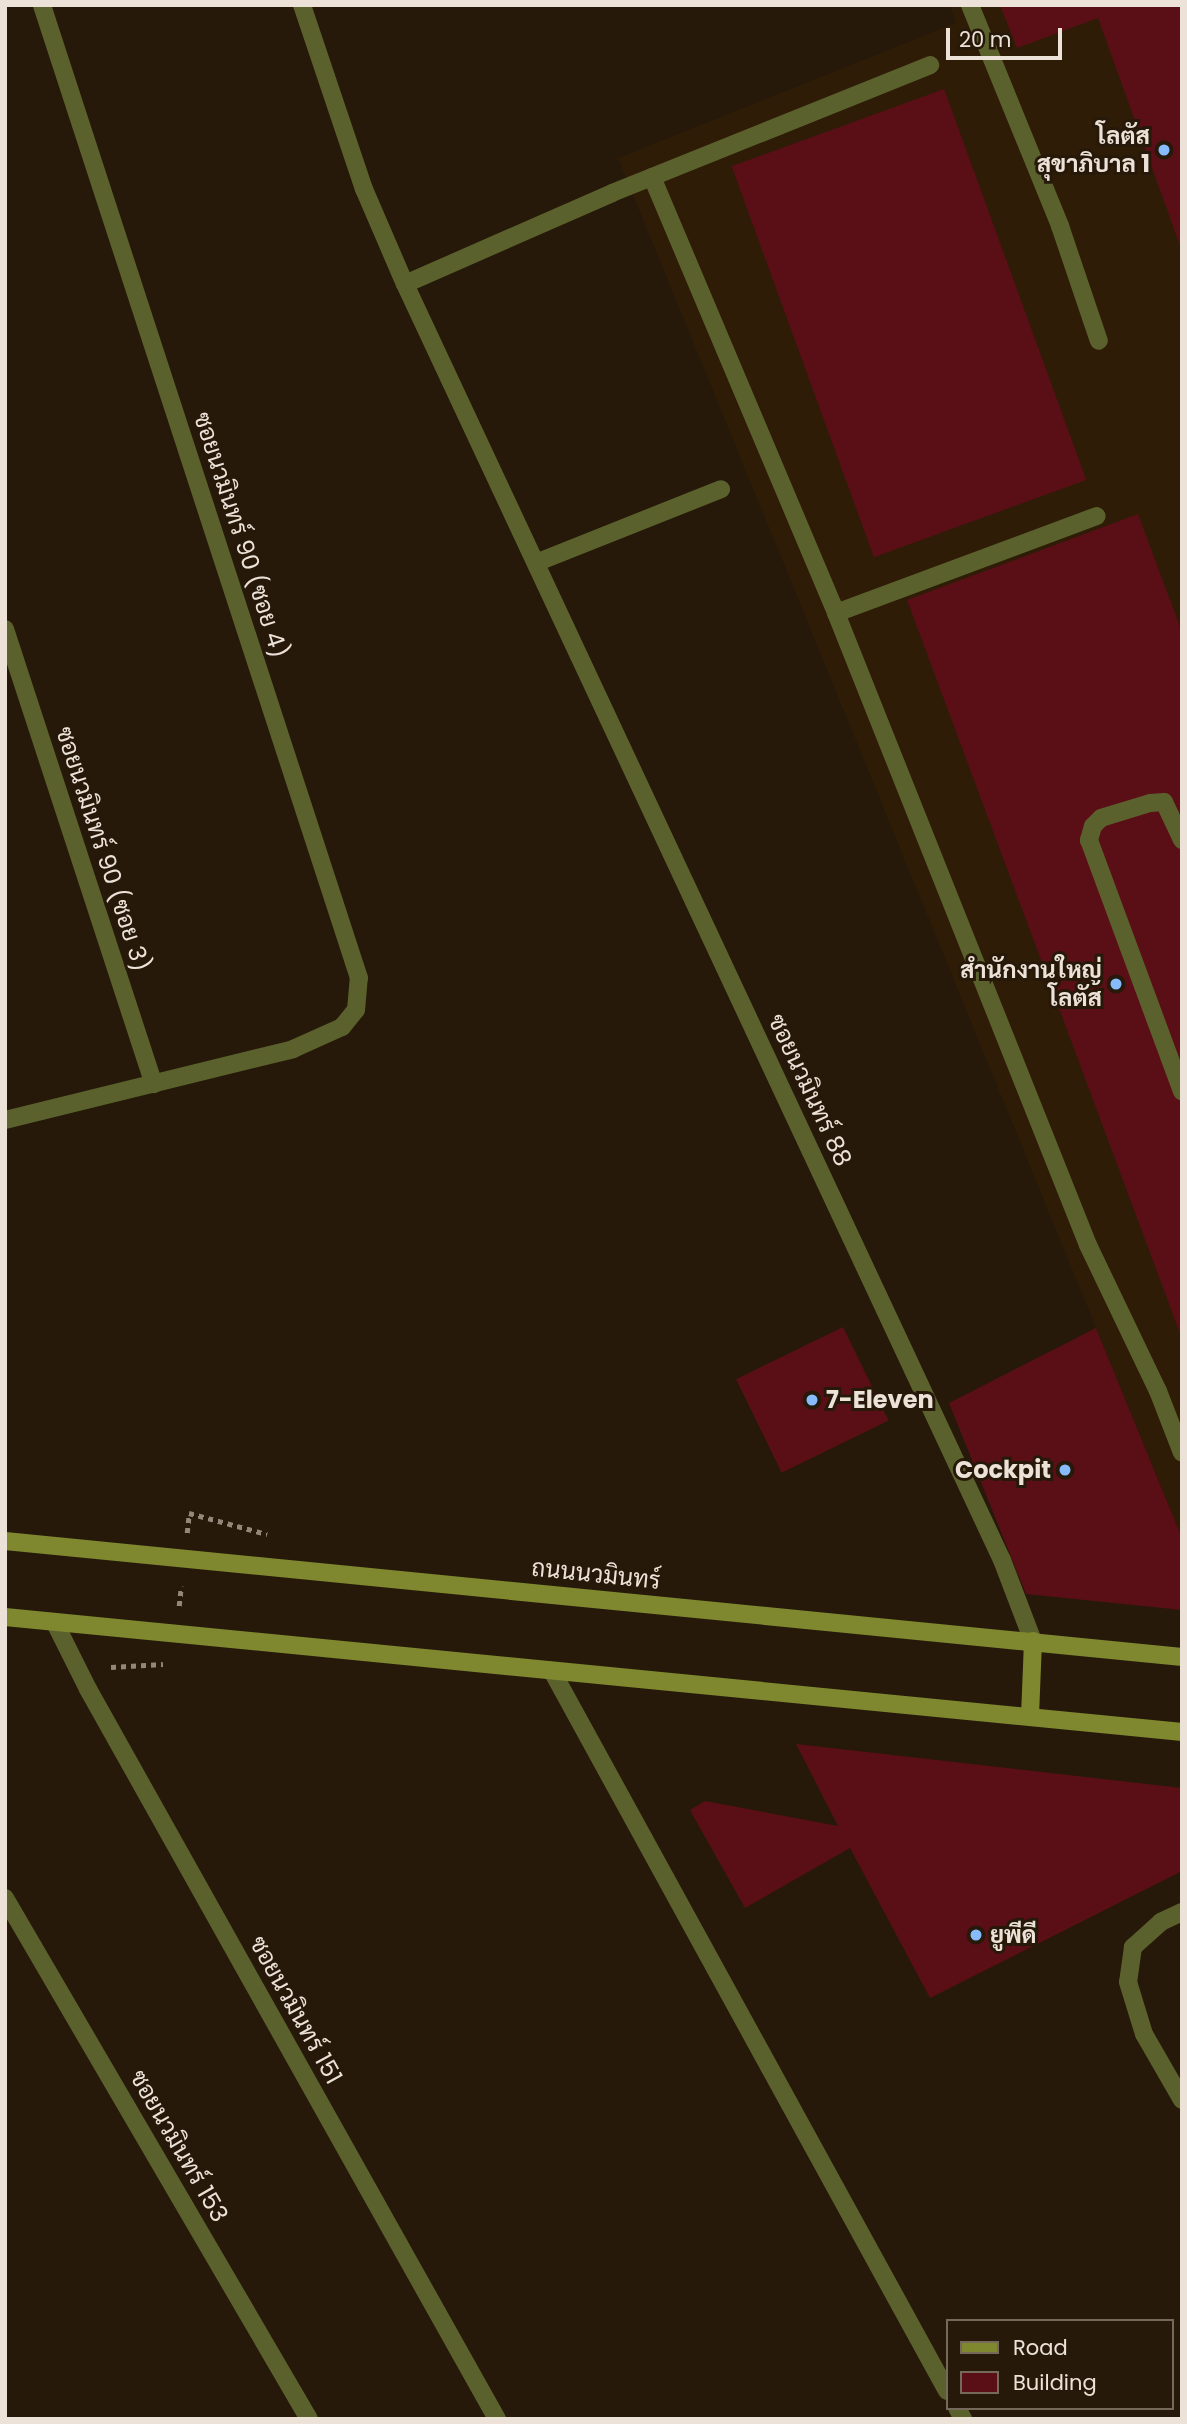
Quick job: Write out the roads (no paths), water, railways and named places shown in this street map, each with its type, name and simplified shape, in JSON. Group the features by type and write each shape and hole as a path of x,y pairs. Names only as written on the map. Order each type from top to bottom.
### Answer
{"main road":[{"name":"ถนนนวมินทร์","path":"5,1541 1182,1657"},
{"path":"5,1617 1182,1732"},
{"path":"1030,1716 1033,1641"}],"street":[{"name":"ซอยนวมินทร์ 90 (ซอย 4)","path":"5,1119 293,1049 342,1027 356,1010 359,978 42,5"},
{"name":"ซอยนวมินทร์ 88","path":"303,5 364,189 405,284 538,562 996,1548 1033,1641"},
{"path":"970,5 1060,226 1099,341"},
{"path":"405,284 612,193 930,65"},
{"path":"652,177 836,613 1088,1245 1158,1391 1182,1453"},
{"path":"538,562 721,489"},
{"path":"836,613 1097,516"},
{"name":"ซอยนวมินทร์ 90 (ซอย 3)","path":"5,629 154,1084"},
{"path":"1182,840 1164,802 1150,803 1101,818 1093,826 1089,839 1182,1091"},
{"name":"ซอยนวมินทร์ 151","path":"55,1623 88,1689 497,2419"},
{"path":"552,1671 946,2389"},
{"name":"ซอยนวมินทร์ 153","path":"5,1898 309,2419"},
{"path":"1182,1912 1161,1922 1133,1947 1128,1982 1144,2034 1182,2100"}],"place":[{"name":"โลตัส สุขาภิบาล 1","path":"1164,150"},
{"name":"สำนักงานใหญ่ โลตัส","path":"1116,984"},
{"name":"7-Eleven","path":"812,1400"},
{"name":"Cockpit","path":"1065,1470"},
{"name":"ยูพีดี","path":"976,1935"}]}
